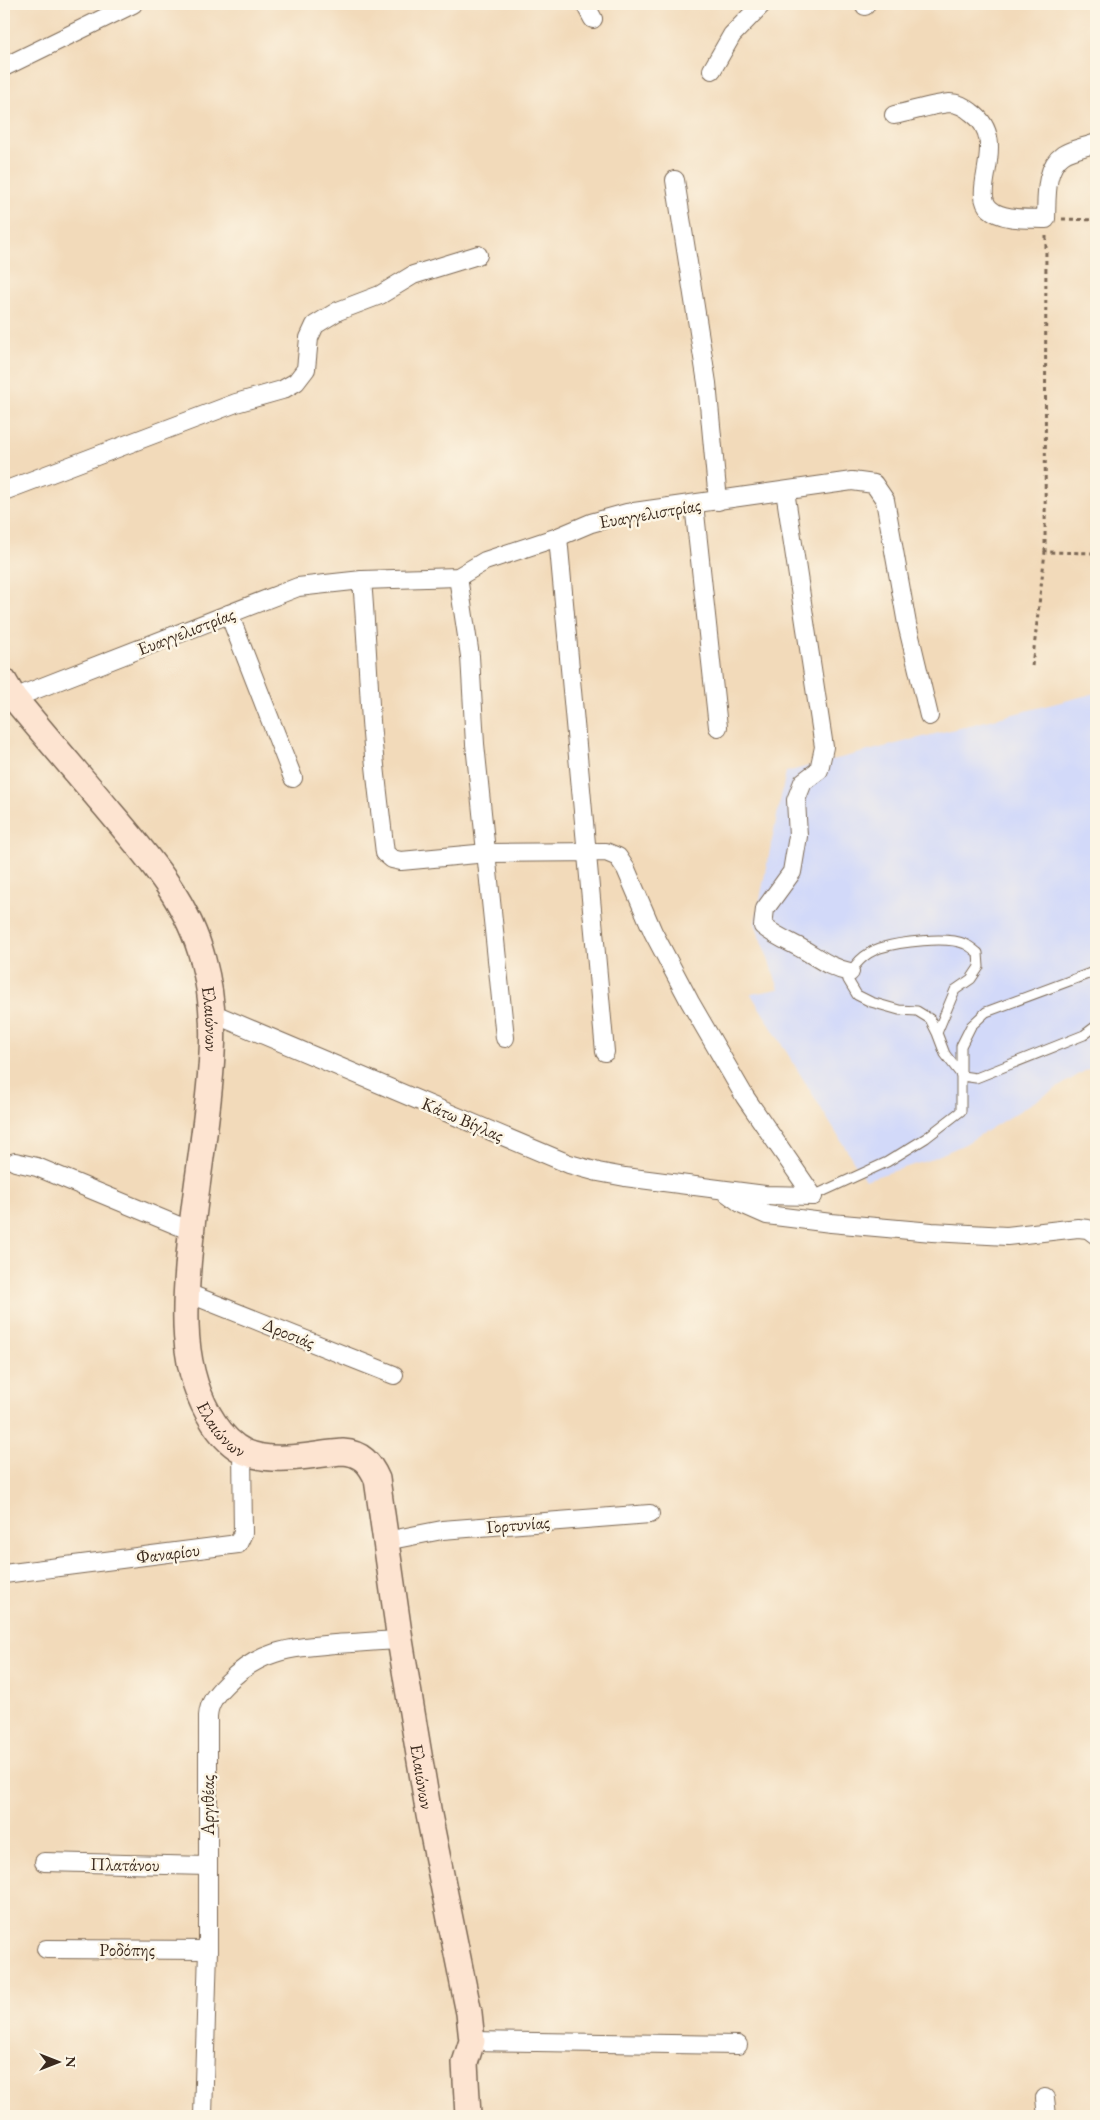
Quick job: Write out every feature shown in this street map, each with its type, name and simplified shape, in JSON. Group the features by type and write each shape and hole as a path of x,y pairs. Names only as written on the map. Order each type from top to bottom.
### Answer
{"main road":[{"name":"Ελαιώνων","path":"6,686 148,858 172,891 195,934 200,949 211,996 212,1056 185,1292 188,1354 197,1388 218,1429 230,1442 242,1450 257,1455 294,1458 343,1452 359,1455 371,1466 377,1479 400,1640 429,1815 465,1987 472,2041 465,2063 468,2116"}],"street":[{"path":"4,67 133,4"},
{"path":"712,70 732,35 762,4"},
{"path":"894,115 950,103 960,105 981,119 988,130 989,148 984,197 988,208 996,214 1046,218 1050,173 1055,163 1063,155 1096,143"},
{"path":"675,180 708,383 718,501"},
{"path":"4,491 236,403 282,390 296,382 306,369 309,338 315,325 338,311 380,295 413,275 478,255"},
{"name":"Ευαγγελιστρίας","path":"6,686 229,614 298,587 362,580 458,577 485,561 558,537 591,523 628,513 852,481 874,484 885,500 907,624 930,716"},
{"path":"785,491 824,747 819,770 802,782 796,800 798,836 792,872 765,909 763,926 778,938 835,969 850,972"},
{"path":"694,504 718,727"},
{"path":"558,537 585,852 605,1052"},
{"path":"458,577 470,656 475,744 505,1038"},
{"path":"362,580 368,644 372,730 385,853 392,859 401,861 487,853 606,852 618,857 626,868 652,932 690,1002 745,1097 813,1196"},
{"path":"229,614 293,778"},
{"name":"Κάτω Βίγλας","path":"212,1013 569,1164 625,1177 723,1190 765,1195 813,1196"},
{"path":"15,1162 37,1167 191,1231"},
{"path":"723,1190 742,1204 761,1213 831,1223 1006,1236 1078,1228 1088,1229 1096,1235"},
{"name":"Δροσιάς","path":"185,1292 394,1375"},
{"name":"Φαναρίου","path":"4,1574 238,1544 243,1533 242,1450"},
{"name":"Γορτυνίας","path":"386,1540 442,1530 650,1514"},
{"name":"Αργιθέας","path":"203,2116 208,1950 208,1716 211,1702 217,1693 245,1667 273,1653 298,1647 400,1640"},
{"name":"Πλατάνου","path":"44,1862 207,1866"},
{"name":"Ροδόπης","path":"46,1949 208,1950"},
{"path":"472,2041 738,2045"},
{"path":"1046,2098 1048,2116"}],"lane":[{"path":"937,1032 956,990 971,979 979,967 978,953 965,944 936,939 880,948 861,959 850,972 848,980 858,995 871,1002 899,1010 917,1012 930,1019 945,1054 962,1076 976,1078 1084,1035 1096,1026"},
{"path":"813,1196 887,1162 926,1138 961,1111 961,1046 971,1026 986,1012 1096,971"}],"path":[{"path":"1032,666 1045,552 1046,218 1096,220"},
{"path":"1045,552 1096,553"}],"shaded area":[{"path":"1096,693 1096,1064 965,1144 929,1160 865,1180 751,994 779,989 755,923 786,772"}]}
